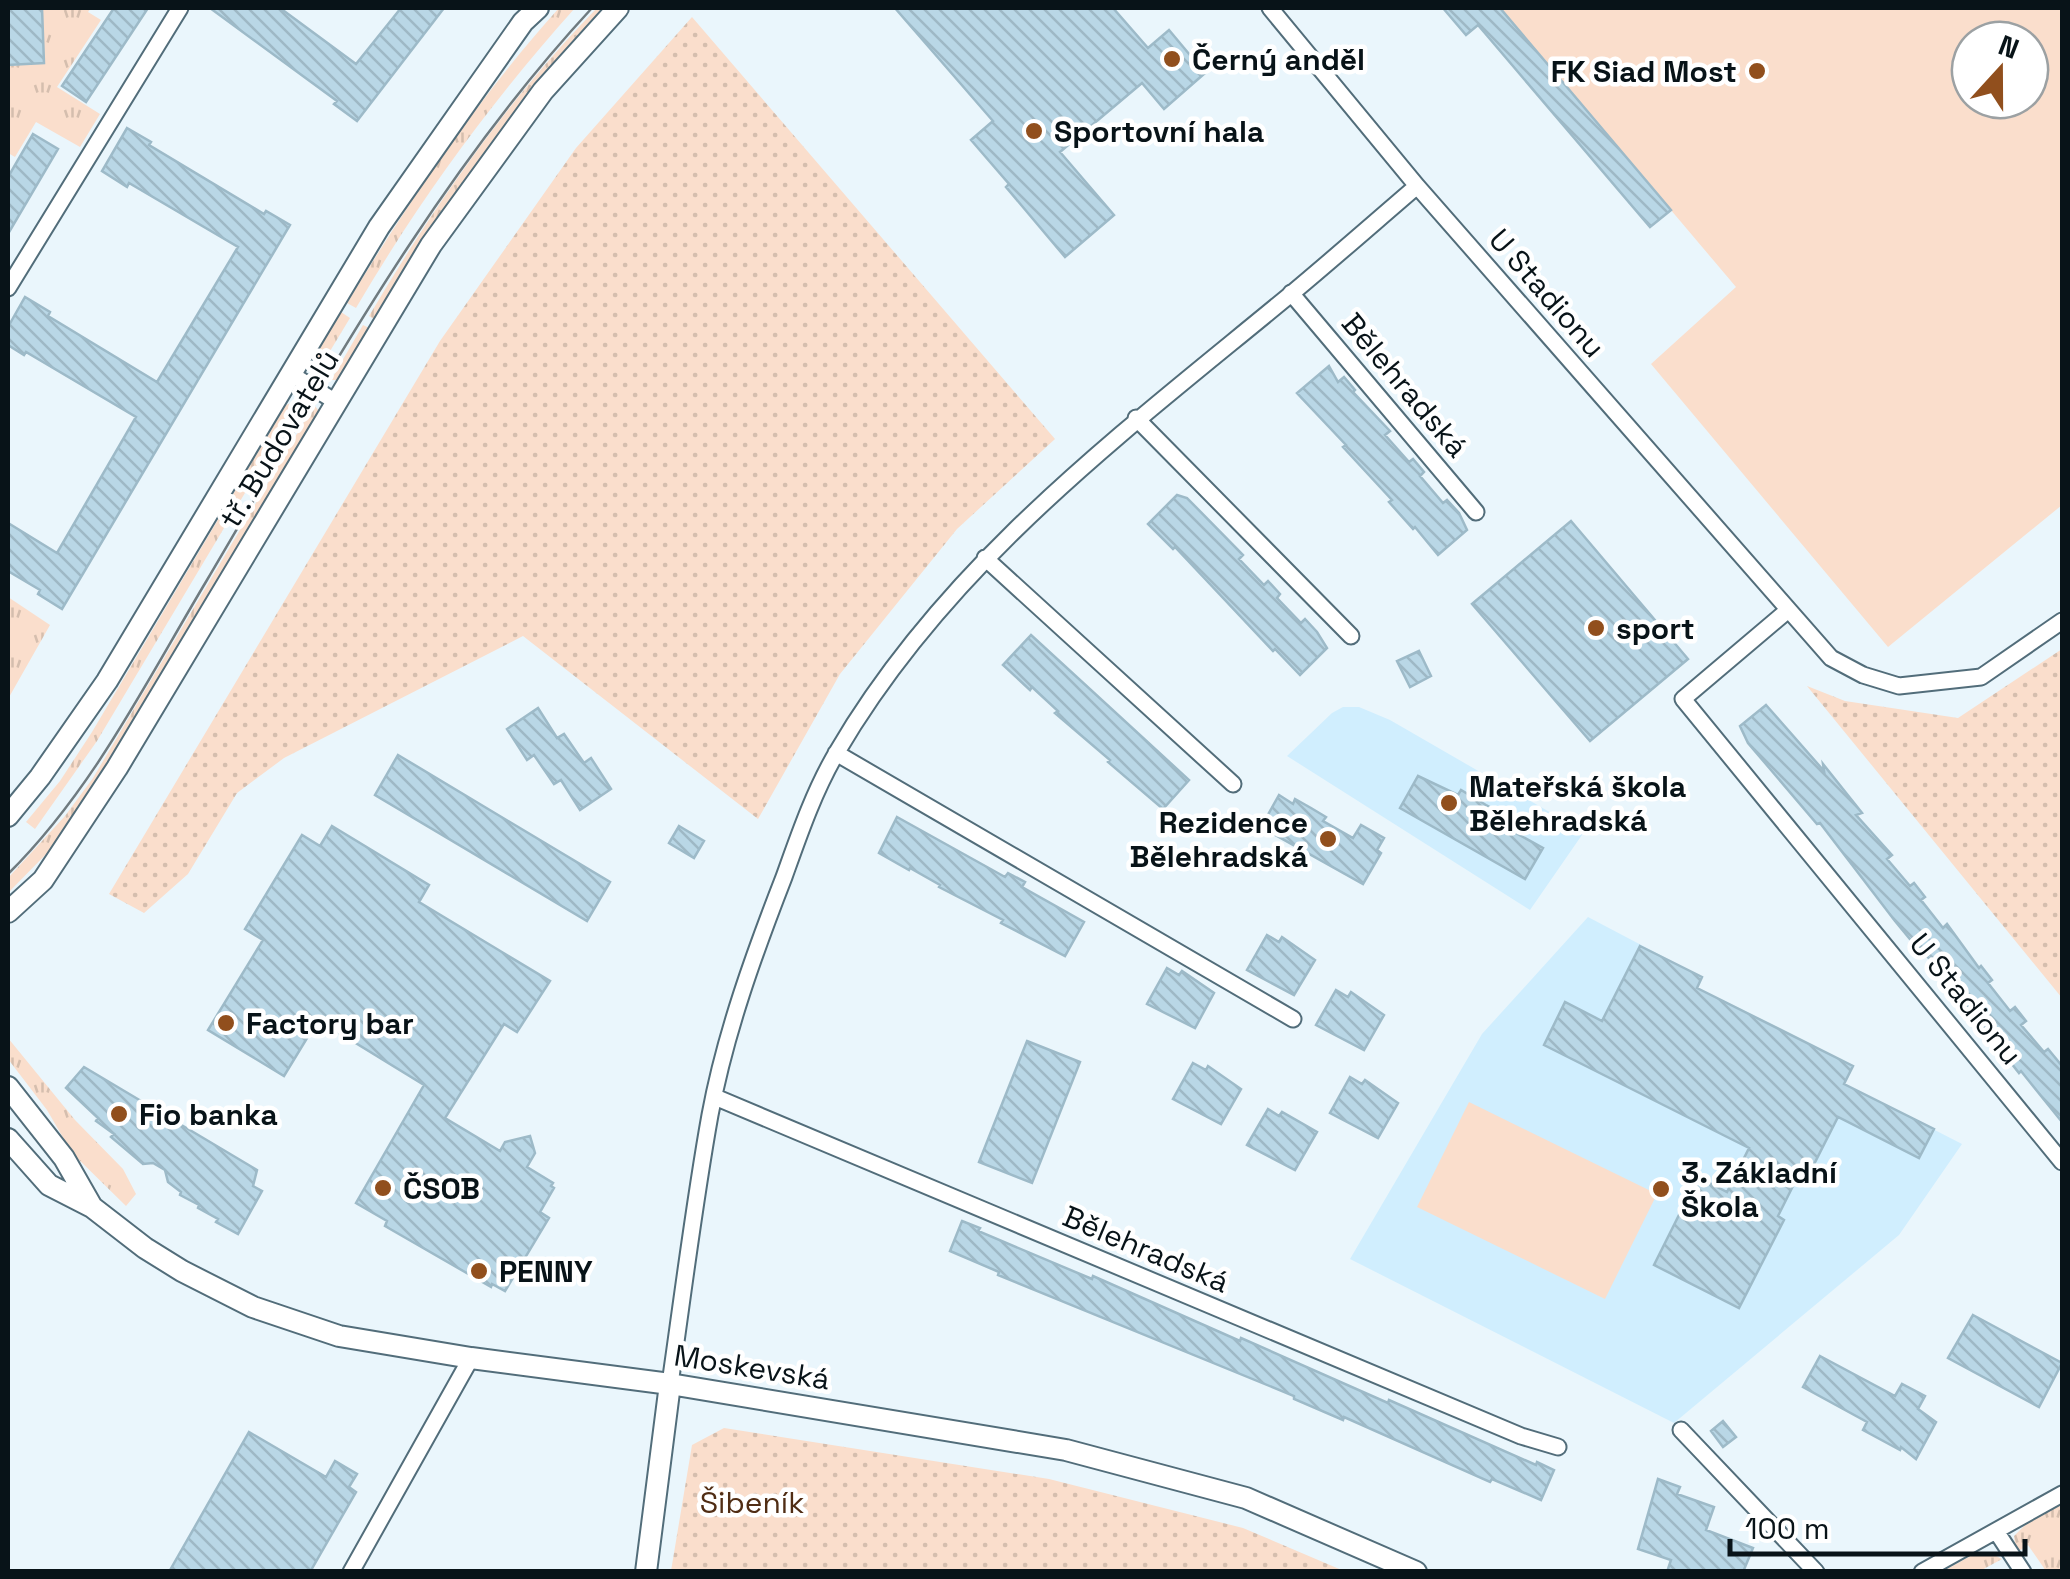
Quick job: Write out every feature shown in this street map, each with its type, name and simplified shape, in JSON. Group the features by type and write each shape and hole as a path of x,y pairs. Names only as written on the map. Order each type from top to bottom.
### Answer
{"street":[{"path":"8,288 180,8"},
{"name":"tř. Budovatelů","path":"8,816 107,681 379,227 522,22 538,8"},
{"name":"tř. Budovatelů","path":"8,912 43,880 117,768 466,193 544,91 618,8"},
{"name":"U Stadionu","path":"1270,8 1417,186 1830,658 1863,675 1899,686 1981,677 2062,621"},
{"path":"646,1572 714,1096 770,913 807,815 836,754 903,654 985,558 1136,418 1291,294 1417,186"},
{"name":"Bělehradská","path":"1291,294 1476,512"},
{"path":"291,374 336,402"},
{"path":"1136,418 1351,636"},
{"path":"985,558 1232,784"},
{"name":"U Stadionu","path":"1787,612 1683,699 2062,1162"},
{"path":"836,754 1293,1020"},
{"name":"Moskevská","path":"8,1087 64,1158 92,1207"},
{"name":"Bělehradská","path":"714,1096 1520,1436 1558,1447"},
{"name":"Moskevská","path":"8,1139 49,1185 92,1207 144,1248 253,1307 339,1336 670,1384 1066,1450 1246,1498 1416,1572"},
{"path":"351,1572 471,1358"},
{"path":"1681,1430 1816,1572"},
{"path":"1922,1572 2062,1494"},
{"path":"1996,1531 2022,1572"}],"shaded area":[{"name":"Mateřská škola Bělehradská","path":"1343,707 1359,707 1390,720 1584,832 1530,910 1287,756"},
{"name":"3. Základní Škola","path":"1588,917 1702,977 1698,988 1853,1066 1845,1084 1962,1144 1899,1235 1674,1423 1350,1259 1482,1034"}],"green space":[{"path":"18,8 91,8 88,12 101,20 57,87 100,114 80,147 36,122 15,157 8,153 8,66 20,65"},
{"path":"559,8 575,8 458,152 356,308 347,303 446,151"},
{"path":"597,8 611,8 377,321 369,316 474,155 533,79"},
{"path":"1500,8 2062,8 2062,505 1888,647 1651,364 1736,287"},
{"path":"692,17 1055,439 957,529 840,674 758,819 523,636 284,758 237,793 188,874 144,913 109,894 440,341 576,148"},
{"path":"341,312 350,318 318,371 320,347"},
{"path":"363,325 373,330 341,380 331,380"},
{"path":"301,399 97,741 35,829 26,822 60,781 92,732 286,405"},
{"path":"314,405 320,412 98,789 55,845 8,893 8,878 65,816 93,778"},
{"path":"8,597 50,625 8,699"},
{"path":"2062,649 2062,998 1807,686 1845,701 1958,718"},
{"path":"8,1038 75,1120 123,1169 136,1194 126,1206 72,1153 47,1110 8,1059"},
{"path":"1469,1102 1657,1194 1605,1299 1417,1207"},
{"name":"Šibeník","path":"724,1428 1049,1479 1243,1528 1344,1571 671,1571 692,1445"},
{"path":"2062,1504 2062,1571 2046,1571 2028,1545 2016,1553 2014,1536 2028,1522"},
{"path":"1976,1553 1990,1553 2002,1559 1980,1571 1945,1570"}],"building":[{"path":"8,8 42,8 44,63 8,65"},
{"path":"114,8 148,8 86,102 62,86"},
{"path":"210,8 280,8 356,64 401,8 444,8 357,121 334,104 337,101"},
{"name":"Sportovní hala","path":"895,8 1113,8 1148,48 1169,30 1205,73 1164,109 1142,83 1060,152 1114,215 1065,257 971,140 993,121"},
{"path":"1443,8 1500,8 1671,210 1650,227 1478,25 1466,35"},
{"path":"127,128 264,214 266,211 290,225 62,609 8,571 8,523 57,553 136,417 8,345 8,327 25,297 50,312 48,316 157,382 238,247 102,171"},
{"path":"33,134 58,149 8,234 8,177"},
{"path":"1329,366 1338,382 1344,377 1390,431 1385,435 1409,462 1413,459 1424,472 1420,476 1443,503 1447,500 1459,513 1467,530 1438,555 1297,393"},
{"path":"1177,495 1187,498 1243,555 1239,559 1264,585 1268,581 1280,594 1277,598 1301,623 1305,619 1317,632 1327,648 1300,675 1148,524"},
{"path":"1571,521 1688,659 1590,741 1472,604"},
{"path":"1031,635 1189,780 1163,809 1055,713 1058,711 1032,687 1030,690 1003,665"},
{"path":"1419,651 1431,676 1410,687 1397,661"},
{"path":"1766,705 1824,771 1823,764 1862,813 1856,815 1892,855 1887,859 1910,886 1914,883 1925,897 1921,900 1943,928 1947,924 1981,966 1992,980 1988,983 2010,1011 2015,1007 2026,1021 2021,1025 2062,1066 2062,1122 1895,921 1820,823 1748,743 1740,726"},
{"path":"538,708 557,738 564,734 584,763 591,758 611,789 580,810 561,780 554,784 534,755 527,760 507,729"},
{"path":"398,755 610,882 587,921 375,795"},
{"path":"1418,776 1458,795 1461,790 1510,818 1505,827 1543,848 1525,879 1400,808"},
{"path":"1279,795 1293,804 1295,799 1311,808 1326,817 1323,821 1353,838 1361,825 1384,838 1377,850 1381,853 1363,884 1261,827"},
{"path":"897,817 1005,877 1008,873 1025,882 1022,887 1084,922 1065,956 879,853"},
{"path":"332,826 429,885 419,902 550,981 517,1032 504,1024 445,1118 500,1151 505,1142 530,1136 535,1153 527,1167 553,1183 540,1212 549,1218 505,1291 492,1284 491,1287 385,1226 387,1221 356,1203 424,1085 318,1020 284,1076 208,1030 263,940 245,929 302,835 320,846"},
{"path":"679,826 704,841 694,858 669,843"},
{"path":"1267,935 1279,942 1282,937 1315,960 1294,995 1247,970"},
{"path":"1640,946 1702,977 1697,988 1853,1066 1844,1084 1934,1129 1919,1158 1838,1117 1808,1176 1800,1172 1778,1216 1784,1220 1739,1308 1654,1265 1698,1177 1727,1192 1749,1148 1544,1045 1565,1002 1602,1021"},
{"path":"1167,968 1179,975 1182,971 1214,993 1195,1028 1147,1004"},
{"path":"1336,990 1348,997 1351,992 1384,1015 1364,1050 1316,1025"},
{"path":"1027,1041 1080,1062 1032,1183 979,1162"},
{"path":"1193,1063 1206,1070 1208,1066 1241,1089 1221,1124 1173,1099"},
{"path":"84,1067 257,1170 253,1186 262,1191 238,1234 180,1195 168,1182 165,1170 153,1163 143,1164 96,1121 98,1118 66,1088"},
{"path":"1350,1077 1362,1084 1365,1080 1398,1103 1378,1138 1330,1113"},
{"path":"1268,1109 1279,1116 1282,1112 1317,1132 1295,1170 1247,1145"},
{"path":"962,1221 1092,1279 1093,1276 1554,1470 1541,1500 998,1275 999,1272 950,1251"},
{"path":"1973,1315 2062,1363 2039,1407 1948,1358"},
{"path":"1820,1356 1895,1396 1902,1384 1925,1396 1918,1409 1936,1422 1916,1459 1901,1447 1900,1450 1863,1430 1867,1422 1803,1387"},
{"path":"1723,1421 1736,1437 1723,1447 1711,1431"},
{"path":"249,1432 326,1477 335,1461 357,1474 349,1487 356,1492 310,1572 169,1572"},
{"path":"1658,1479 1680,1487 1677,1494 1714,1507 1706,1530 1753,1548 1743,1572 1667,1572 1671,1560 1638,1549"}],"tram line":[{"path":"8,874 66,807 116,734 339,357 432,211 535,73 592,8"}],"place":[{"name":"Černý anděl","path":"1172,59"},
{"name":"FK Siad Most","path":"1757,71"},
{"name":"Sportovní hala","path":"1034,131"},
{"name":"sport","path":"1596,628"},
{"name":"Mateřská škola Bělehradská","path":"1449,803"},
{"name":"Rezidence Bělehradská","path":"1328,839"},
{"name":"Factory bar","path":"226,1023"},
{"name":"Fio banka","path":"119,1114"},
{"name":"ČSOB","path":"383,1188"},
{"name":"3. Základní Škola","path":"1661,1189"},
{"name":"PENNY","path":"479,1271"}]}
